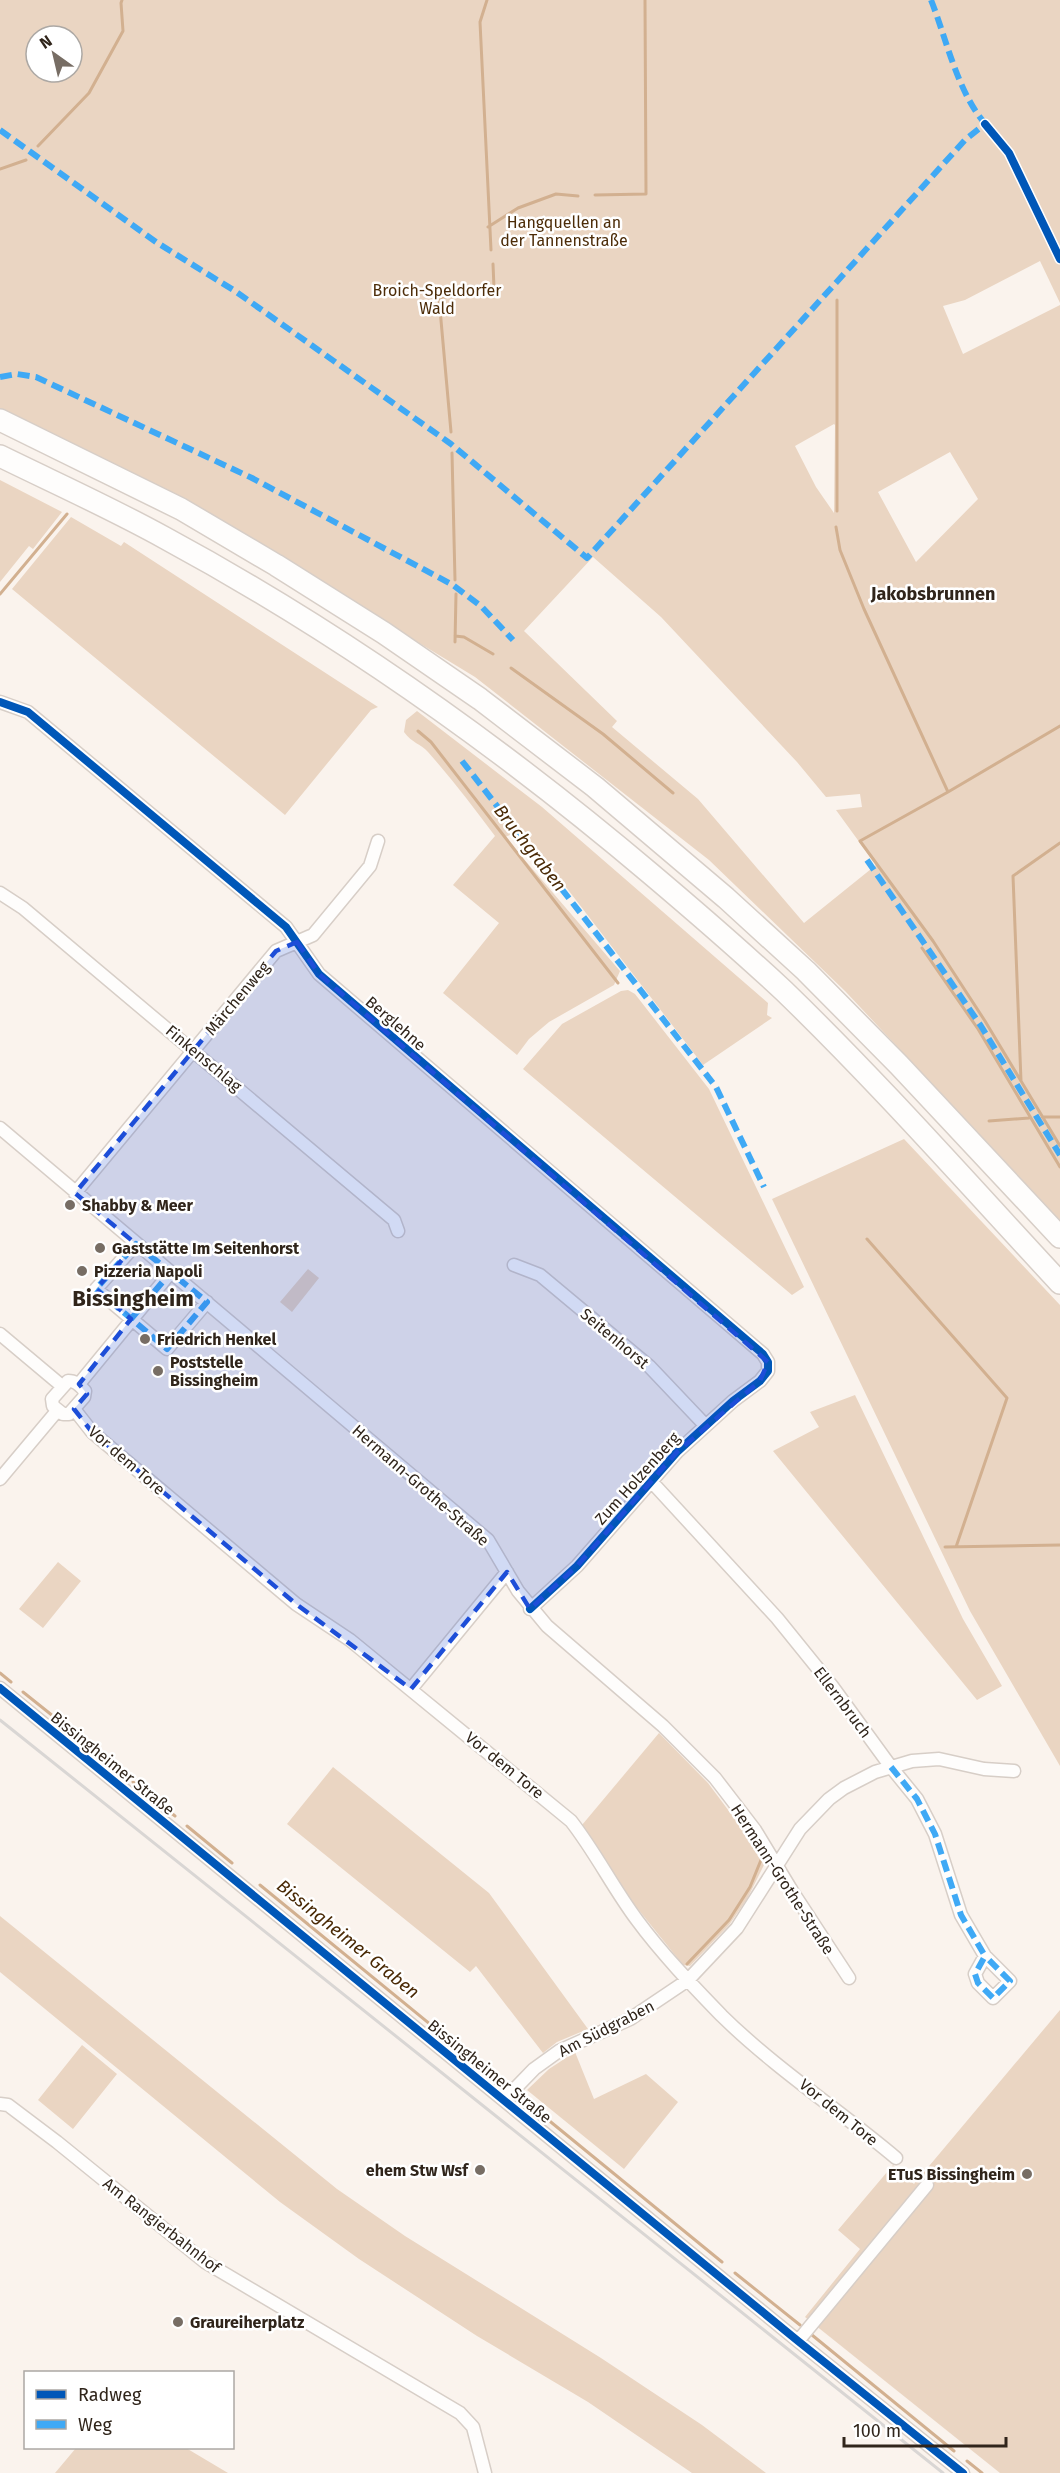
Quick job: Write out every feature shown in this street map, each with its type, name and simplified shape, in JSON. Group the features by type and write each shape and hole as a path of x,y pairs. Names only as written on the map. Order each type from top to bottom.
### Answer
{"highway":[{"path":"0,420 181,509 276,565 384,633 480,699 595,787 726,898 806,971 899,1065 1060,1237"},
{"path":"0,456 164,537 255,589 360,655 465,726 576,810 706,921 784,992 1060,1283"}],"street":[{"name":"Berglehne","path":"0,702 28,712 286,927 319,974 480,1114 763,1353 768,1362 768,1371"},
{"name":"Märchenweg","path":"75,1192 276,951 313,935 366,871 378,840"},
{"name":"Finkenschlag","path":"0,893 23,908 194,1049 394,1220 398,1231"},
{"name":"Hermann-Grothe-Straße","path":"0,1128 488,1540 530,1609 663,1726 715,1778 755,1830 849,1978"},
{"path":"136,1244 96,1289 167,1349 207,1302"},
{"name":"Seitenhorst","path":"514,1265 540,1275 599,1324 649,1366 705,1425"},
{"path":"79,1384 171,1272"},
{"path":"0,1334 62,1386"},
{"name":"Zum Holzenberg","path":"530,1609 577,1566 650,1480 705,1425 760,1381 768,1371"},
{"path":"68,1381 79,1384 85,1391 84,1397 69,1414 57,1411 52,1399 62,1386 68,1381"},
{"name":"Vor dem Tore","path":"74,1409 92,1432 296,1604 350,1640 571,1821 592,1848 617,1892 638,1922 688,1980 724,2017 766,2054 896,2158"},
{"path":"0,1479 57,1411"},
{"name":"Ellernbruch","path":"650,1480 777,1618 832,1686 917,1799 935,1834 961,1915 985,1956"},
{"path":"411,1689 507,1572"},
{"name":"Bissingheimer Straße","path":"0,1688 798,2341 963,2473"},
{"name":"Am Südgraben","path":"504,2100 534,2069 559,2051 630,2019 688,1980 737,1928 800,1829 829,1799 859,1779 912,1761 939,1760 984,1769 1014,1771"},
{"name":"Am Rangierbahnhof","path":"0,2104 8,2105 57,2142 205,2262 460,2414 473,2427 485,2473"},
{"path":"798,2341 927,2185"}],"highlighted area":[{"path":"297,942 319,974 768,1362 760,1381 677,1452 577,1566 530,1609 507,1572 411,1689 296,1604 92,1432 74,1409 87,1394 79,1384 131,1319 96,1289 136,1244 75,1193 276,951"}],"green space":[{"name":"Broich-Speldorfer Wald","path":"0,0 1060,0 1060,303 1040,261 965,300 943,306 963,354 1060,305 1060,1220 845,991 709,860 475,677 189,503 0,409","holes":["835,425 834,513 816,487 795,446","950,452 978,499 916,562 878,492","593,557 661,617 797,762 826,797 860,794 862,807 836,810 876,865 804,923 698,799 612,727 617,721 524,631"]},
{"path":"0,480 62,512 33,549 29,546 0,582"},
{"path":"71,517 121,546 124,542 378,707 371,710 285,815 12,589"},
{"path":"417,711 542,807 768,1003 767,1015 772,1018 703,1065 522,830 505,837 620,971 614,985 549,1022 529,1039 517,1055 443,993 499,923 453,885 495,836 428,752 404,732 406,720"},
{"path":"628,990 635,994 709,1089 804,1287 792,1295 523,1069 562,1024 621,991"},
{"path":"904,1139 1060,1305 1060,1766 970,1611 772,1199"},
{"path":"308,1269 319,1278 292,1312 280,1302"},
{"path":"855,1395 963,1619 1002,1686 977,1700 773,1451 819,1427 810,1412"},
{"path":"58,1562 81,1581 43,1628 19,1609"},
{"path":"659,1733 708,1783 766,1861 747,1899 729,1925 690,1966 683,1965 621,1888 582,1825"},
{"path":"333,1767 489,1893 588,2029 557,2042 543,2053 476,1966 470,1972 287,1824"},
{"path":"0,1916 337,2189 405,2236 601,2358 702,2425 766,2473 692,2473 588,2402 477,2336 359,2259 280,2202 0,1972"},
{"name":"ETuS Bissingheim","path":"1060,2010 1060,2473 1000,2473 805,2317 860,2249 838,2230 893,2165 914,2184"},
{"path":"82,2045 117,2074 73,2129 38,2100"},
{"path":"575,2052 594,2099 646,2074 678,2102 624,2169 527,2090 549,2069"},
{"path":"75,2449 188,2449 228,2473 55,2473"}],"waterway":[{"path":"38,146 89,93 123,31 122,0"},
{"path":"487,0 480,22 491,250"},
{"path":"595,195 646,194 645,0"},
{"path":"0,169 26,160"},
{"path":"488,227 518,208 556,194 578,196"},
{"path":"451,432 439,298 494,288 493,264"},
{"path":"837,300 837,511"},
{"path":"452,453 455,580"},
{"path":"0,594 67,514"},
{"path":"836,527 840,550 864,609 948,792"},
{"path":"455,642 456,594"},
{"path":"455,636 464,637 493,654"},
{"path":"511,668 603,734 673,793"},
{"path":"1060,726 860,841 933,941 985,1021 1060,1146"},
{"name":"Bruchgraben","path":"418,731 431,742 618,983"},
{"path":"1021,1081 1013,876 1060,843"},
{"path":"922,948 978,1029 1060,1167"},
{"path":"1042,1117 1060,1117"},
{"path":"989,1121 1029,1118"},
{"path":"867,1239 1007,1398 956,1547"},
{"path":"945,1547 1060,1545"},
{"name":"Bissingheimer Graben","path":"0,1673 11,1682"},
{"name":"Bissingheimer Graben","path":"23,1692 63,1724"},
{"name":"Bissingheimer Graben","path":"74,1734 119,1771"},
{"name":"Bissingheimer Graben","path":"133,1782 175,1816"},
{"name":"Bissingheimer Graben","path":"187,1826 232,1863"},
{"path":"687,1964 729,1920 750,1887 761,1860"},
{"name":"Bissingheimer Graben","path":"260,1885 502,2083"},
{"name":"Bissingheimer Graben","path":"519,2096 722,2262"},
{"name":"Bissingheimer Graben","path":"735,2273 800,2325"},
{"name":"Bissingheimer Graben","path":"812,2335 954,2451"},
{"name":"Bissingheimer Graben","path":"967,2461 982,2473"}],"railway":[{"path":"0,1720 943,2473"}],"marked path":[{"path":"931,0 961,84 978,115 989,128"},
{"path":"0,130 156,242 235,291 451,444 587,558 965,140 985,124"},
{"path":"0,377 17,374 36,377 252,478 453,585 482,607 513,640"},
{"path":"462,761 716,1087 764,1187"},
{"path":"867,860 981,1026 1060,1155"},
{"path":"136,1244 207,1302 167,1349 96,1289 136,1244"},
{"path":"131,1319 171,1272"},
{"path":"891,1767 917,1799 935,1834 961,1915 985,1956 975,1974 978,1983 993,1998 1010,1981 985,1956"}],"cycle path":[{"path":"985,124 1009,153 1060,259"},
{"path":"0,702 28,712 286,927 319,974 763,1354 768,1362 768,1371 760,1381 733,1401 677,1452 577,1566 530,1609"},
{"path":"0,1688 798,2341 963,2473"}],"place":[{"name":"Shabby & Meer","path":"70,1205"},
{"name":"Gaststätte Im Seitenhorst","path":"100,1248"},
{"name":"Pizzeria Napoli","path":"82,1271"},
{"name":"Friedrich Henkel","path":"145,1339"},
{"name":"Poststelle Bissingheim","path":"158,1371"},
{"name":"ehem Stw Wsf","path":"480,2170"},
{"name":"ETuS Bissingheim","path":"1027,2174"},
{"name":"Graureiherplatz","path":"178,2322"}],"district":[{"name":"Jakobsbrunnen","path":"933,594"},
{"name":"Bissingheim","path":"133,1298"}],"park label":[{"name":"Hangquellen an der Tannenstraße","path":"564,231"}]}
